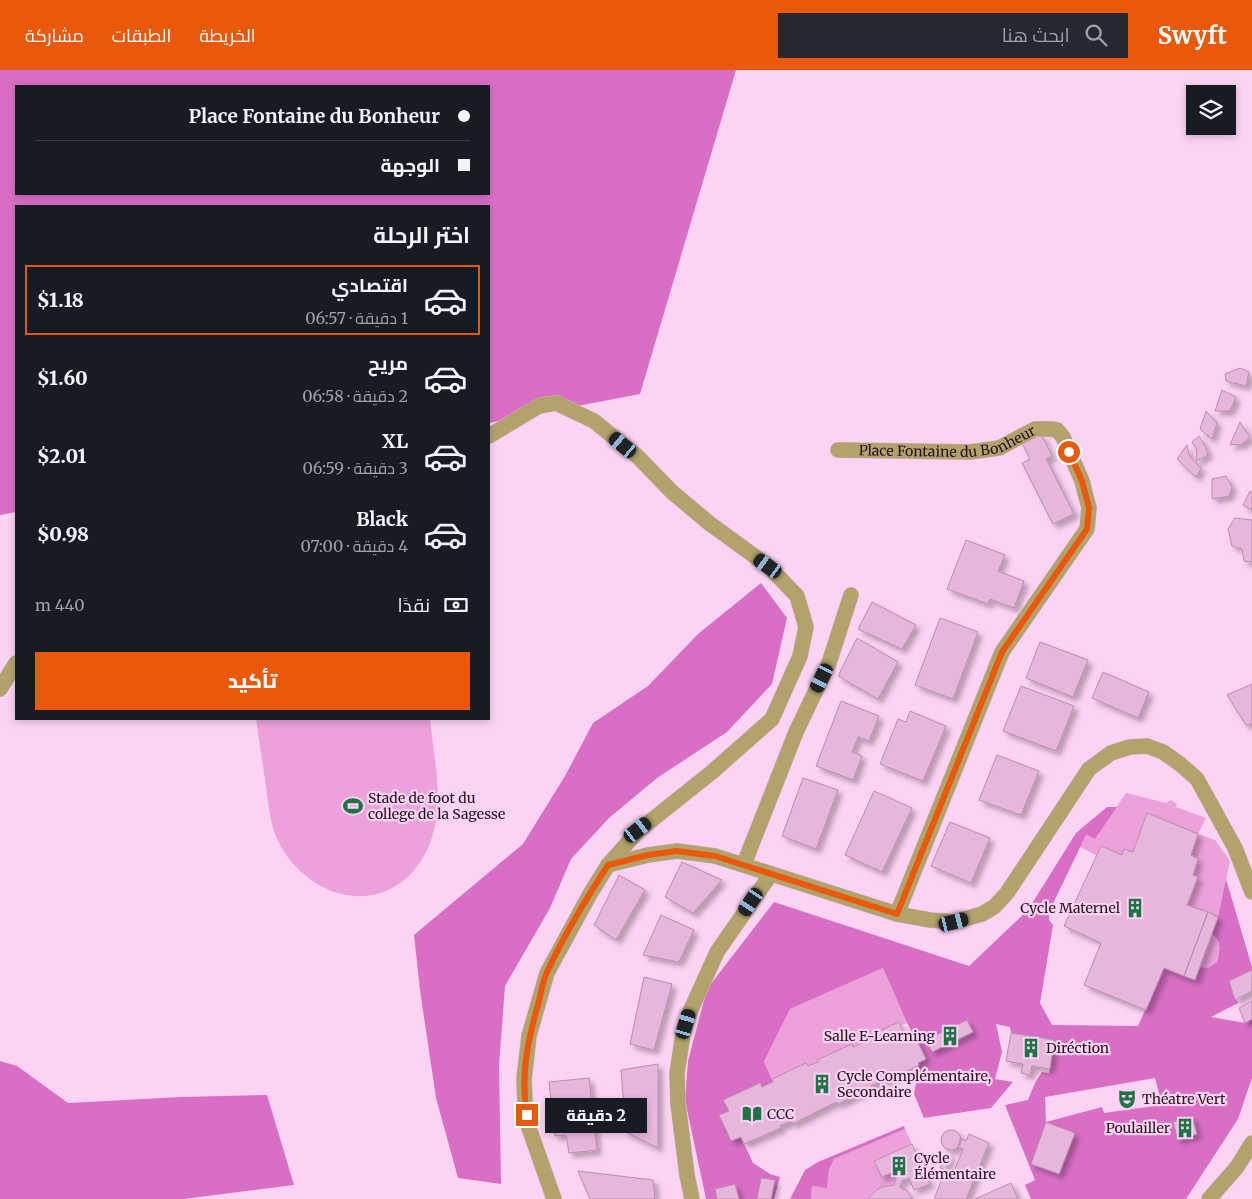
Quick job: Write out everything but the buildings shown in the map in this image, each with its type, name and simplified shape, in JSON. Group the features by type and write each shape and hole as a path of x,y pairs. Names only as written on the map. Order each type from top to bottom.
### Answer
{"street":[{"path":"490,435 539,406 556,404 594,421 638,457 672,492 709,524 768,566 797,596 806,627 800,656 772,719 712,772 638,830 608,865 547,973 529,1036 524,1079 529,1128 554,1199"},
{"name":"Place Fontaine du Bonheur","path":"838,450 970,452 999,448 1034,429 1051,428 1057,430 1063,437 1082,481 1089,508 1087,529 1002,652 897,914"},
{"path":"744,864 796,732 829,662 851,594"},
{"path":"0,689 15,665"},
{"path":"608,865 648,855 677,851 715,856 897,914 954,922 982,914 994,907 1008,893 1089,769 1111,753 1130,747 1146,746 1163,752 1197,779 1235,848 1252,892"},
{"path":"692,1199 678,1104 677,1073 683,1034 689,1014 717,952 770,874"},
{"path":"1209,1199 1237,1167 1252,1143"}],"shaded area":[{"path":"0,70 736,70 640,394 490,423 490,205 15,205 15,512 0,515"},
{"path":"761,583 787,618 772,684 727,732 657,778 609,818 571,859 550,908 505,986 499,1065 501,1184 458,1178 436,1098 414,935 523,844 565,776 593,723 648,686 698,634"},
{"name":"Stade de foot du college de la Sagesse","path":"256,720 430,720 436,766 437,813 430,843 416,867 399,884 379,893 357,896 335,892 314,882 296,866 280,845 272,824"},
{"path":"1126,793 1166,803 1171,800 1177,804 1176,807 1206,818 1198,834 1147,813 1130,859 1101,846 1096,855 1080,847 1086,835 1095,839"},
{"path":"1107,807 1117,807 1095,839 1086,835 1049,912 1049,920 1053,925 1040,1003 1052,1025 1138,1026 1164,968 1195,980 1200,967 1208,968 1217,962 1219,946 1212,934 1218,917 1226,879 1252,970 1229,981 1238,1003 1211,1017 1245,1023 1252,1019 1252,1078 1238,1119 1186,1199 1031,1199 1025,1185 1035,1180 1005,1105 1028,1100 1042,1072 1049,1073 1054,1040 1011,1033 1010,1027 996,1024 1002,1052 995,1079 1013,1082 991,1108 924,1118 914,1094 918,1063 926,1059 907,1023 883,968 790,1009 764,1062 773,1082 762,1087 760,1083 724,1100 729,1111 719,1115 731,1141 741,1137 753,1163 770,1174 780,1177 774,1199 706,1199 685,1100 688,1061 707,989 774,902 969,966 1028,910 1076,833","holes":["1155,1078 1162,1105 1104,1113 1102,1107 1046,1122 1045,1097"]},
{"path":"1198,834 1215,840 1230,861 1218,917 1187,905 1198,877 1193,875 1198,859 1191,855"},
{"path":"1212,934 1219,946 1217,962 1208,968 1200,967"},
{"path":"883,968 907,1023 773,1082 764,1063 790,1009"},
{"path":"0,1061 17,1066 68,1103 267,1095 294,1185 184,1199 0,1199"},
{"path":"904,1126 905,1129 834,1159 829,1169 827,1188 812,1186 811,1199 790,1199 805,1170 818,1162"},
{"path":"905,1129 912,1144 874,1161 882,1177 893,1172 896,1179 894,1185 879,1188 868,1199 811,1199 812,1186 827,1187 829,1169 834,1159"}],"place":[{"name":"Stade de foot du college de la Sagesse","path":"353,806"},
{"name":"Cycle Maternel","path":"1135,908"},
{"name":"Salle E-Learning","path":"950,1036"},
{"name":"Diréction","path":"1031,1048"},
{"name":"Cycle Complémentaire, Secondaire","path":"822,1084"},
{"name":"Théatre Vert","path":"1127,1099"},
{"name":"CCC","path":"752,1114"},
{"name":"Poulailler","path":"1185,1128"},
{"name":"Cycle Élémentaire","path":"899,1166"}],"route":[{"path":"527,1115 524,1079 525,1057 547,973 608,865 648,855 677,851 715,856 897,914 1002,652 1038,598 1067,561 1087,529 1089,508 1082,481 1069,452"}]}
